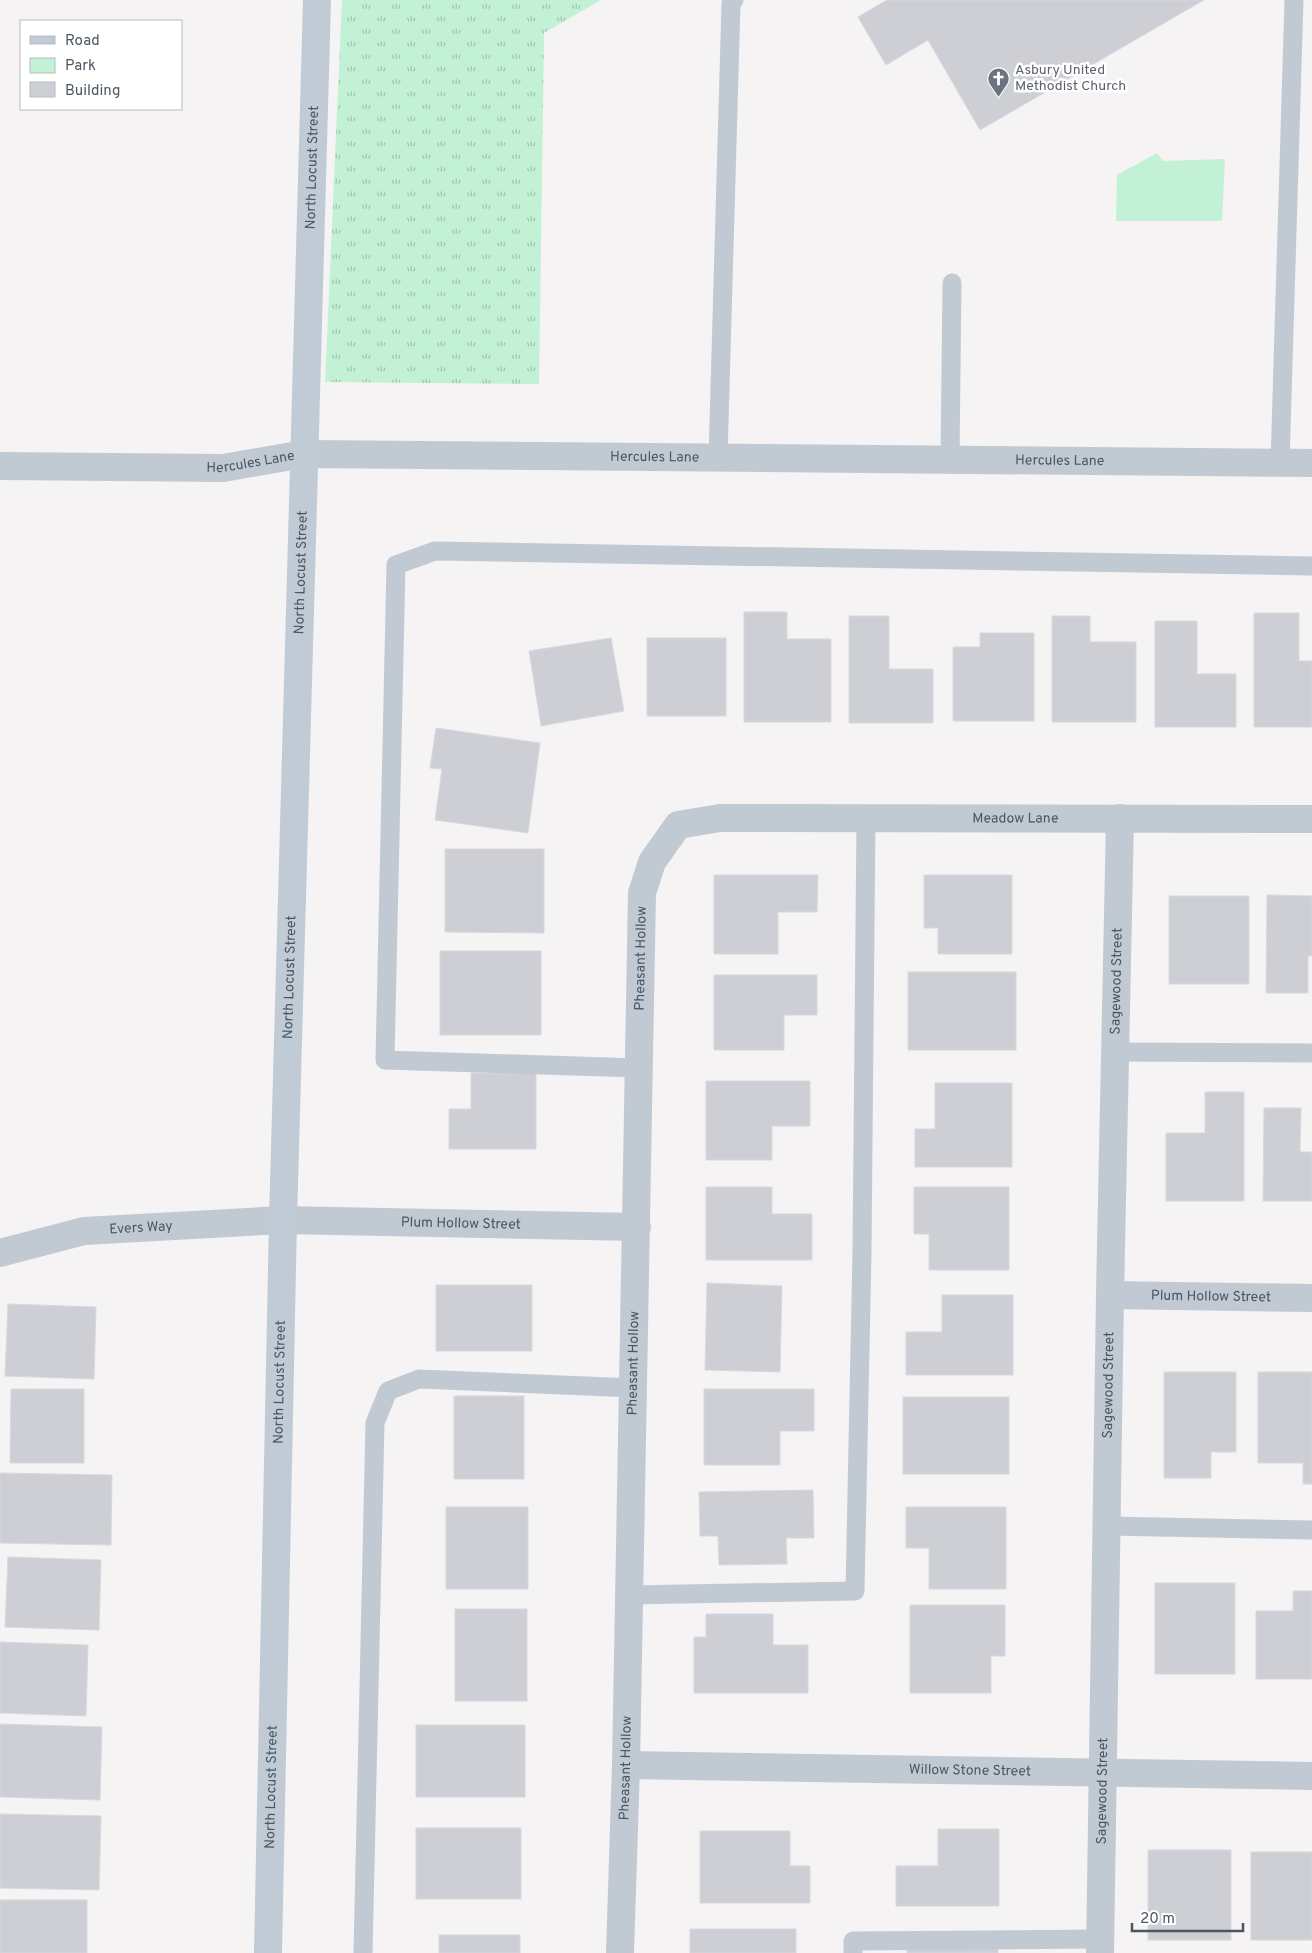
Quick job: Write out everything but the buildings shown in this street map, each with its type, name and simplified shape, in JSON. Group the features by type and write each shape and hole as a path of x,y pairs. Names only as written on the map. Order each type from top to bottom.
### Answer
{"main road":[{"name":"North Locust Street","path":"268,1953 284,1220 317,0"}],"street":[{"name":"Hercules Lane","path":"0,466 223,468 304,454 950,458 1312,463"},
{"name":"Pheasant Hollow","path":"620,1953 630,1595 642,893 652,862 678,825 720,818"},
{"name":"Meadow Lane","path":"720,818 1312,819"},
{"name":"Sagewood Street","path":"1101,1946 1110,1295 1120,818"},
{"name":"Plum Hollow Street","path":"284,1220 637,1226"},
{"name":"Evers Way","path":"0,1254 84,1232 284,1220"},
{"name":"Plum Hollow Street","path":"1110,1295 1312,1298"},
{"name":"Willow Stone Street","path":"626,1764 1312,1776"}],"lane":[{"path":"718,458 731,4 734,0"},
{"path":"1280,463 1294,0"},
{"path":"950,458 952,283"},
{"path":"639,1068 385,1060 396,565 435,551 1312,566"},
{"path":"630,1595 856,1591 862,1250 866,818"},
{"path":"1115,1052 1312,1053"},
{"path":"363,1953 375,1423 388,1391 418,1379 634,1388"},
{"path":"1107,1526 1312,1530"},
{"path":"853,1953 853,1941 1101,1946"}],"green space":[{"path":"342,0 601,0 544,33 539,384 325,382"},
{"path":"1157,153 1163,161 1225,159 1222,221 1116,221 1117,175"}],"place":[{"name":"Asbury United Methodist Church","path":"999,97"}]}
